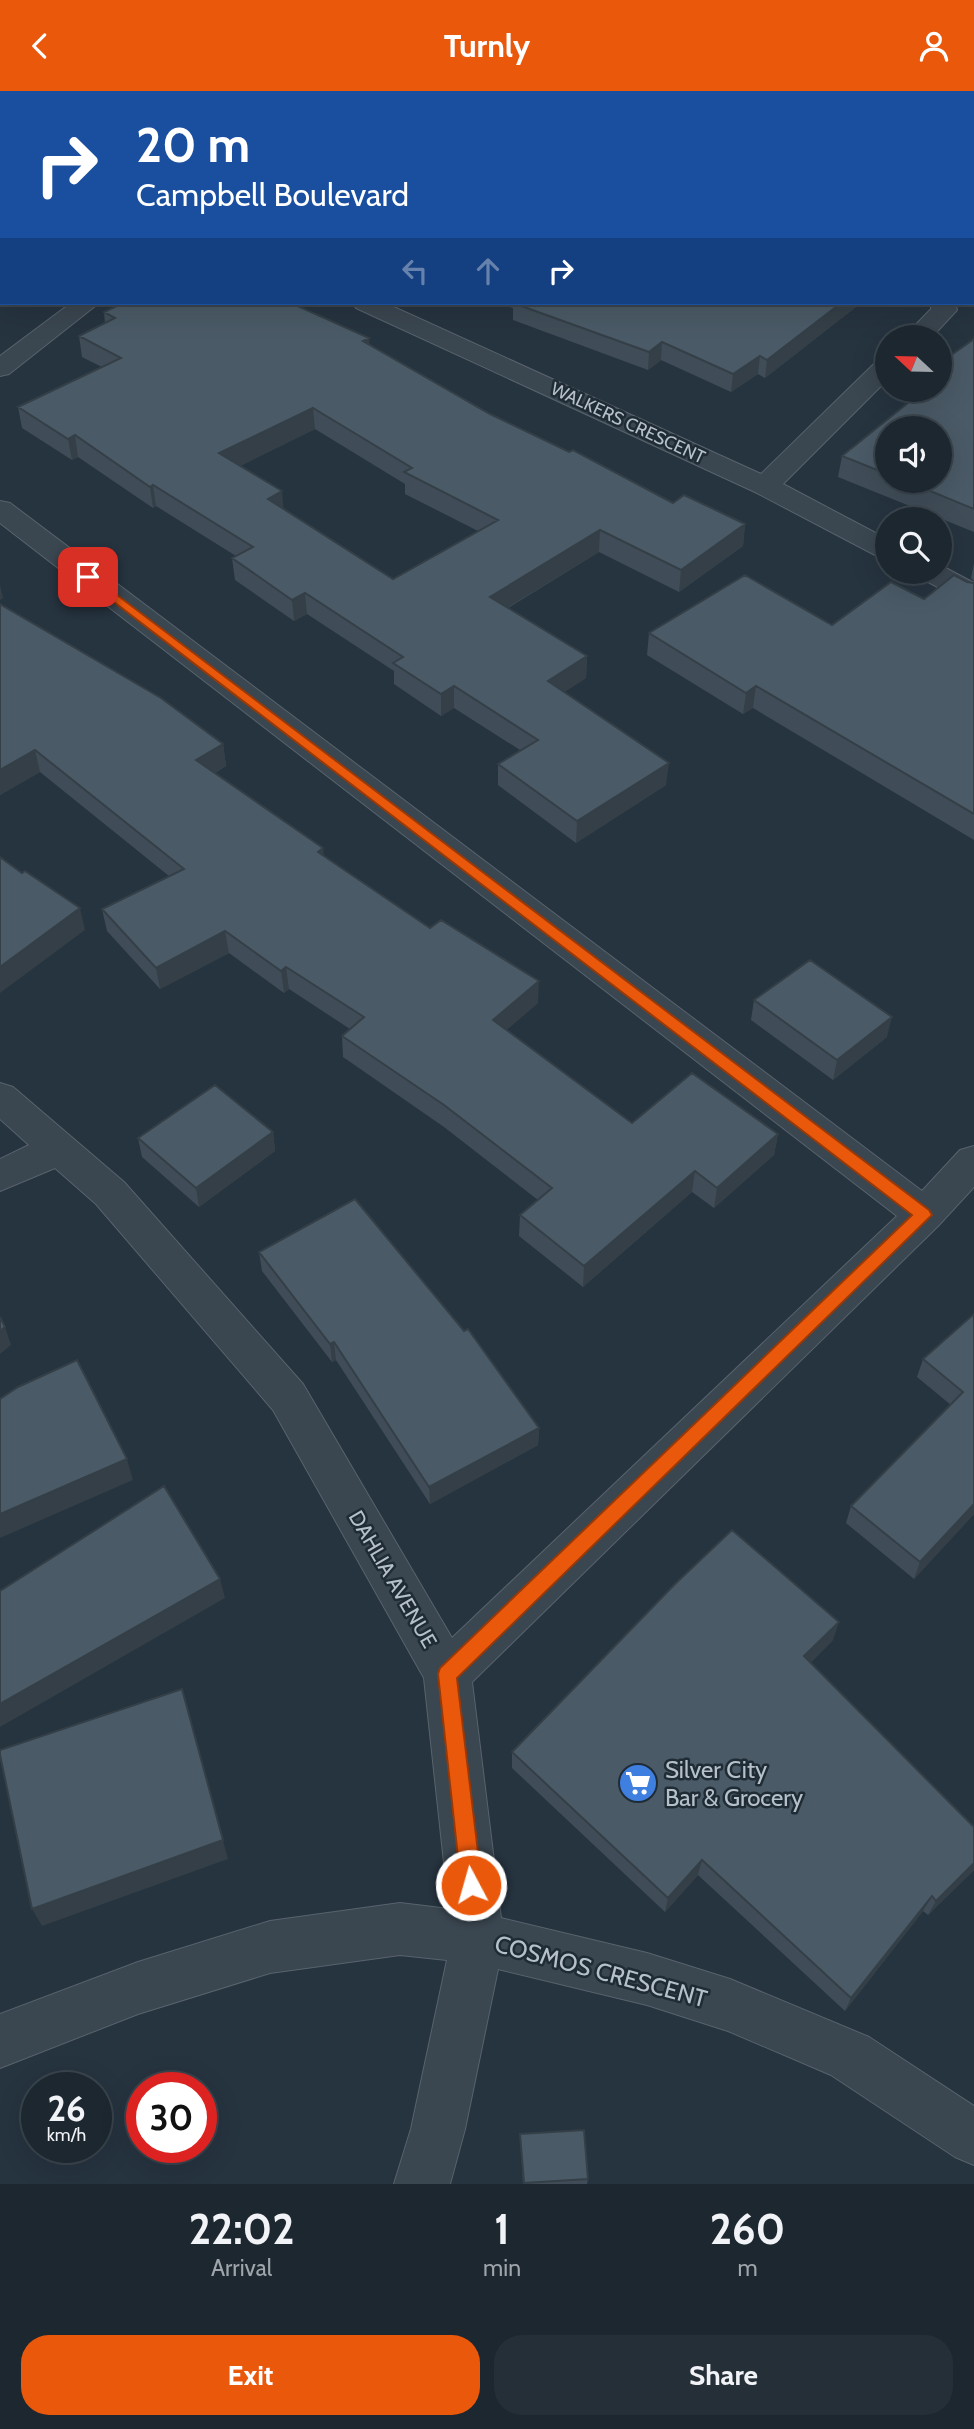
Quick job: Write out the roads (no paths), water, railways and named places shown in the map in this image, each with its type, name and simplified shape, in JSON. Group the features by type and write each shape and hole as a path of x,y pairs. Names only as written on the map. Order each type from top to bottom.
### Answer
{"street":[{"path":"0,368 85,305"},
{"name":"WALKERS CRESCENT","path":"369,305 765,486 875,544"},
{"path":"929,325 944,310 943,305"},
{"path":"765,486 875,378"},
{"path":"0,509 923,1215"},
{"path":"952,583 974,595"},
{"name":"DAHLIA AVENUE","path":"0,1097 110,1193 288,1397 447,1674 478,1938 438,2129 422,2184"},
{"path":"0,1176 60,1148"},
{"path":"447,1674 923,1215 974,1161"},
{"name":"COSMOS CRESCENT","path":"0,2041 138,1988 270,1947 400,1929 478,1938 647,1979 730,2005 849,2056 974,2138"}],"place":[{"name":"Silver City Bar & Grocery","path":"638,1783"}]}
